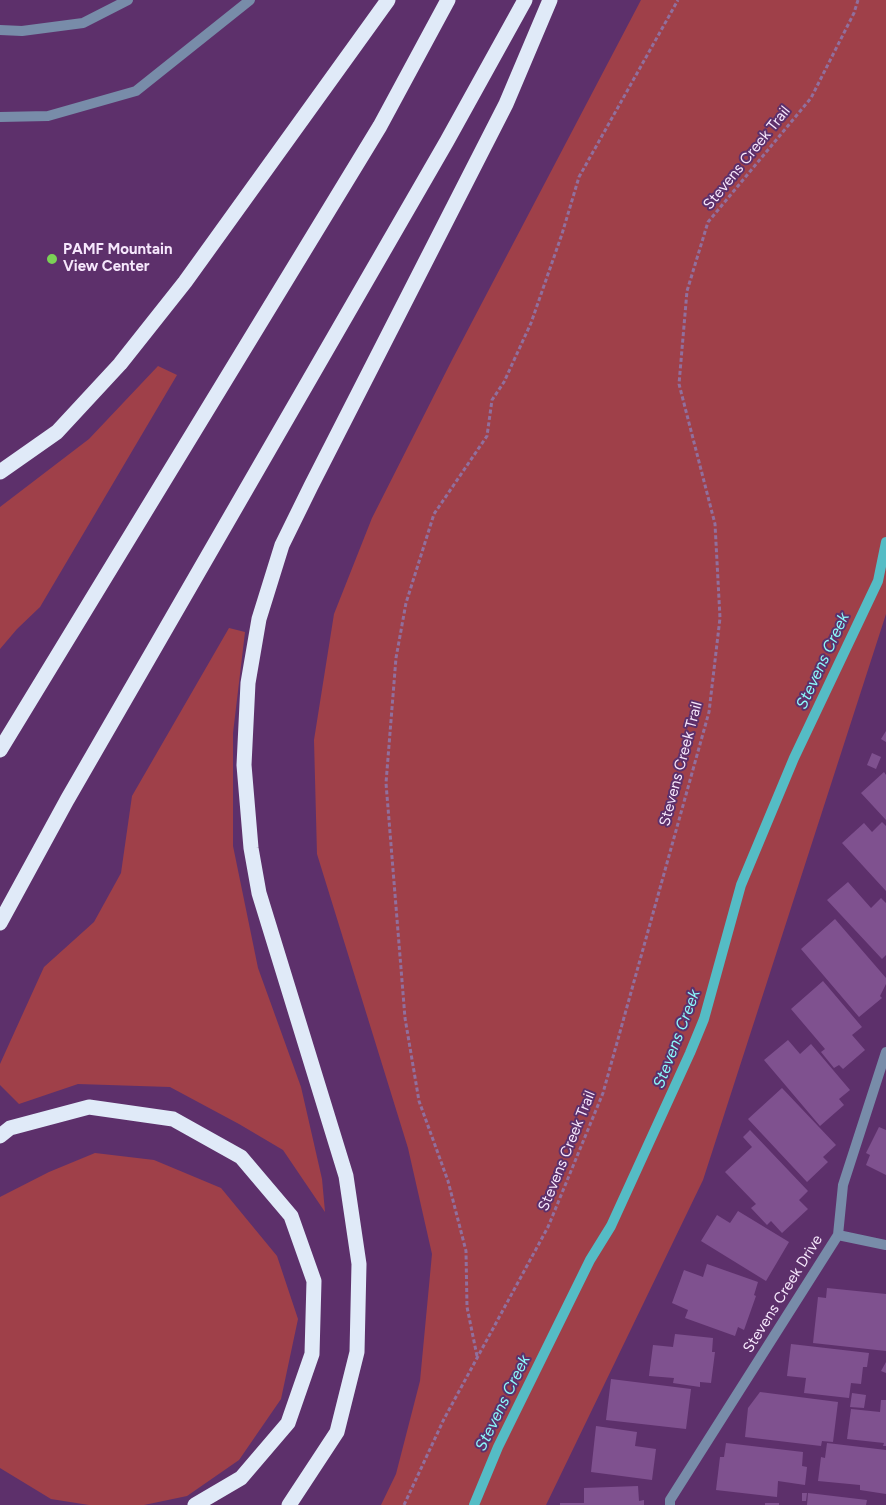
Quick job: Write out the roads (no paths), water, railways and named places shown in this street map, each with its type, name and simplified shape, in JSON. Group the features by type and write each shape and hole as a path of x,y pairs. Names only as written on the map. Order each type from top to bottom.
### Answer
{"highway":[{"path":"0,472 57,432 120,364 186,282 388,0"},
{"path":"0,750 380,126 448,0"},
{"path":"0,923 67,800 447,141 525,0"},
{"path":"289,1505 337,1432 357,1352 359,1264 346,1176 259,893 252,848 244,765 248,683 259,619 282,545 506,104 550,0"},
{"path":"0,1136 10,1128 89,1107 173,1120 241,1157 291,1216 314,1281 312,1354 288,1423 242,1478 195,1505"}],"street":[{"path":"0,30 22,31 83,23 128,0"},
{"path":"0,117 48,116 136,91 250,0"},
{"name":"Stevens Creek Drive","path":"670,1505 670,1500 838,1235 843,1185 886,1052"},
{"path":"838,1235 886,1245"}],"waterway":[{"name":"Stevens Creek","path":"474,1505 498,1447 590,1260 611,1226 690,1053 704,1019 741,885 794,758 878,581 886,542"}],"place":[{"name":"PAMF Mountain View Center","path":"52,259"}]}
